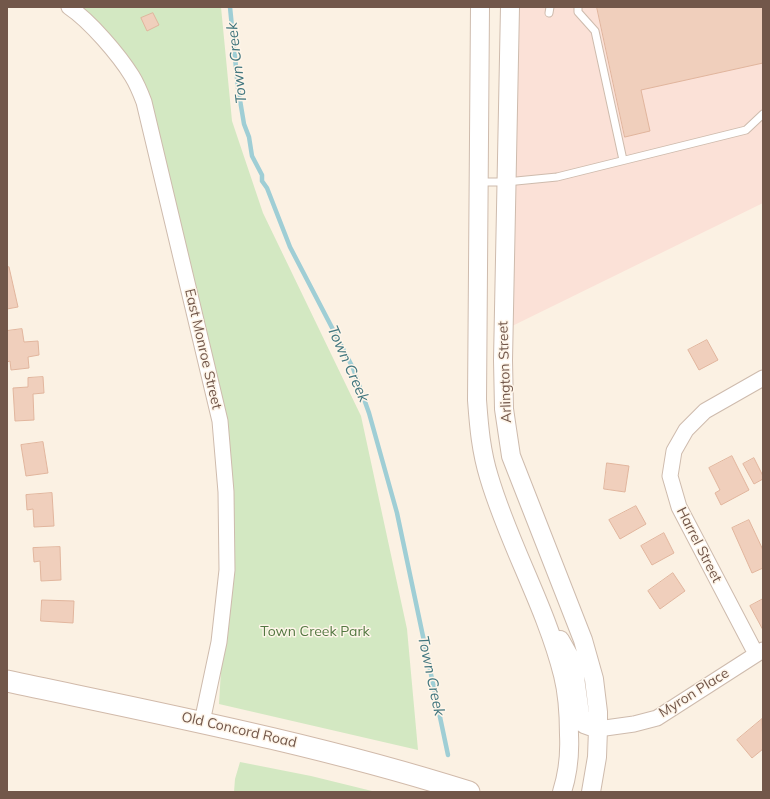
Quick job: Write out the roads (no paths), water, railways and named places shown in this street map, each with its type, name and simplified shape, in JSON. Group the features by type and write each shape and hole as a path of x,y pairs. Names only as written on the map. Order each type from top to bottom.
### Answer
{"main road":[{"name":"Old Concord Road","path":"7,681 309,746 469,792"}],"street":[{"name":"East Monroe Street","path":"69,7 79,14 110,48 133,77 144,102 220,421 226,492 227,570 219,642 202,722"},
{"name":"Arlington Street","path":"480,7 477,400 480,442 489,478 502,515 552,637 563,677 569,716 570,750 567,778 562,792"},
{"name":"Arlington Street","path":"510,7 503,367 504,409 511,456 583,640 594,679 598,712 598,729 597,757 591,792"},
{"name":"Harrel Street","path":"759,652 679,507 670,476 674,451 686,430 704,411 763,378"},
{"path":"536,600 573,663 580,714 584,724 598,729"},
{"name":"Myron Place","path":"598,729 634,724 657,718 759,652"}],"lane":[{"path":"578,7 578,12 595,31 623,160"},
{"path":"479,182 506,182 557,177 746,130 763,114"}],"waterway":[{"name":"Town Creek","path":"230,7 238,88 244,124 249,137 252,156 262,175 262,181 267,188 290,247 353,368 369,413 397,513 448,755"}],"park label":[{"name":"Town Creek Park","path":"315,632"}]}
